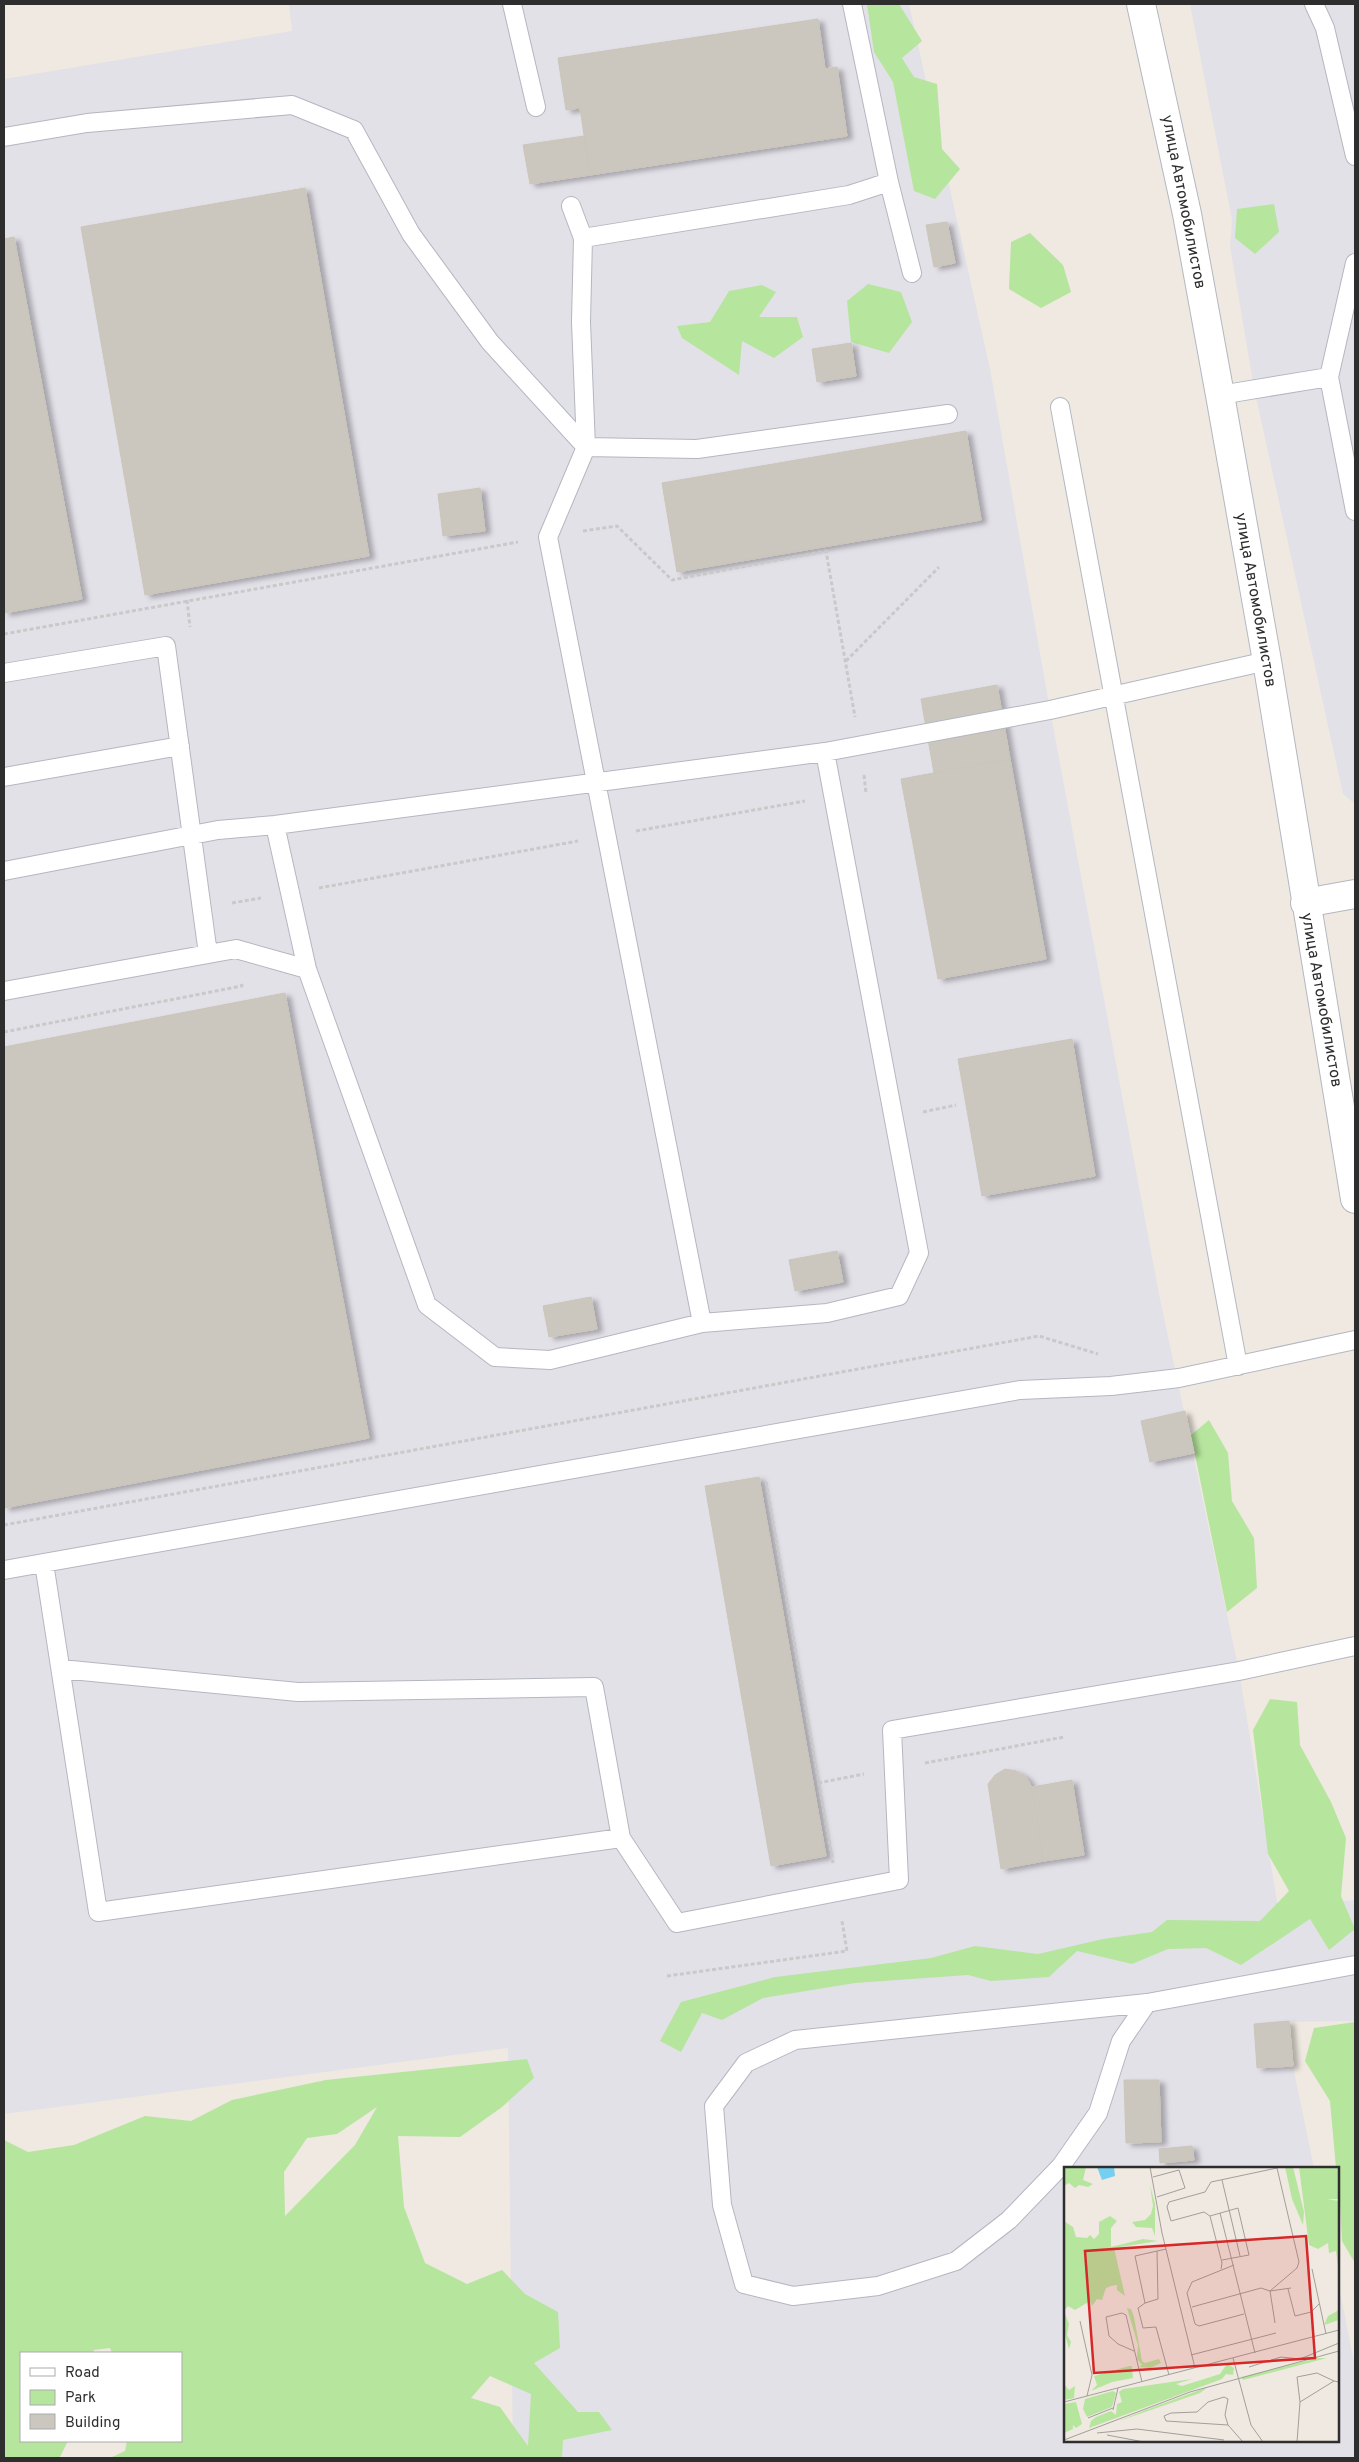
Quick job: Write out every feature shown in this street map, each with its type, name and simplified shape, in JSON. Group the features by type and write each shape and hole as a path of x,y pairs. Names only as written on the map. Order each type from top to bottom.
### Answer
{"street":[{"name":"улица Автомобилистов","path":"1141,4 1187,214 1220,395 1355,1200"},
{"path":"1305,903 1355,894"}],"lane":[{"path":"512,4 536,107"},
{"path":"852,4 888,182 912,273"},
{"path":"1314,4 1325,28 1355,156"},
{"path":"4,137 88,123 292,105 354,130 411,234 490,342 586,448 697,449 948,414"},
{"path":"583,238 849,195 888,182"},
{"path":"571,206 583,238 581,322 586,448 548,537 605,836 702,1322"},
{"path":"1355,264 1329,377 1355,511"},
{"path":"1220,395 1329,377"},
{"path":"1060,407 1115,695 1238,1366"},
{"path":"4,673 166,646 208,954"},
{"path":"4,871 218,830 275,825 825,752 1050,710 1266,661"},
{"path":"4,777 180,746"},
{"path":"275,825 307,969 427,1305 494,1357 550,1360 702,1322 827,1313 899,1296 919,1253 825,752"},
{"path":"4,991 236,949 307,969"},
{"path":"4,1570 1020,1390 1111,1386 1179,1378 1355,1340"},
{"path":"44,1563 98,1912 621,1838"},
{"path":"61,1669 298,1692 594,1687 621,1838 677,1923 900,1880 892,1730 1239,1671 1355,1646"},
{"path":"1147,2003 1121,2041 1098,2113 1061,2166 1009,2220 956,2261 878,2286 793,2296 744,2284 722,2205 714,2106 746,2063 796,2040 1147,2003 1355,1965"}],"path":[{"path":"846,662 940,567"},
{"path":"229,904 866,790"},
{"path":"4,1525 1038,1336 1099,1354"},
{"path":"667,1976 847,1951 766,1482"},
{"path":"818,1783 1064,1738"}],"shaded area":[{"path":"289,4 909,4 990,369 1050,710 1159,1294 1239,1671 1278,1907 1355,1900 1355,2021 1289,2022 1293,2066 1314,2167 1064,2167 1064,2442 1339,2442 1339,2287 1355,2367 1355,2458 513,2458 508,2048 4,2114 4,79 292,31"},
{"path":"1190,4 1355,4 1355,804 1343,794 1254,388 1230,246 1232,220"}],"green space":[{"path":"867,4 899,4 922,41 902,58 914,77 937,84 942,149 960,169 935,199 914,191 893,82 874,52"},
{"path":"1274,204 1279,232 1255,254 1235,238 1237,209"},
{"path":"1030,233 1063,265 1071,292 1041,308 1009,289 1011,242"},
{"path":"868,284 901,292 912,322 889,353 851,342 847,301"},
{"path":"762,285 776,292 759,317 797,317 803,337 774,358 742,341 739,375 682,338 677,326 710,322 729,291"},
{"path":"1209,1420 1228,1453 1232,1501 1254,1538 1257,1588 1227,1612 1191,1435"},
{"path":"1270,1699 1297,1702 1300,1745 1331,1802 1346,1838 1341,1896 1355,1929 1329,1950 1310,1919 1241,1965 1206,1948 1168,1949 1132,1964 1077,1951 1049,1977 991,1981 968,1975 855,1983 763,1998 722,2020 702,2013 681,2052 660,2041 681,2002 775,1977 931,1958 975,1946 1038,1954 1103,1939 1152,1932 1167,1920 1260,1921 1289,1891 1268,1854 1253,1730"},
{"path":"1355,2022 1355,2263 1342,2241 1339,2167 1336,2167 1330,2101 1305,2061 1314,2028"},
{"path":"527,2059 534,2078 502,2107 460,2137 398,2136 404,2207 425,2263 467,2284 502,2270 525,2294 558,2312 560,2348 534,2363 578,2412 599,2412 612,2430 563,2440 562,2458 110,2458 125,2451 127,2442 182,2442 182,2352 112,2352 110,2348 94,2350 93,2352 20,2352 20,2442 68,2442 60,2457 62,2458 4,2458 4,2140 28,2152 74,2145 145,2116 191,2121 232,2100 326,2080","holes":["377,2107 355,2145 285,2216 284,2172 307,2138 337,2134","490,2376 531,2394 528,2446 500,2407 471,2398"]}],"building":[{"path":"818,19 825,69 837,67 847,136 590,175 580,108 566,110 558,58"},
{"path":"584,136 590,175 530,184 523,145"},
{"path":"305,188 369,556 145,595 81,227"},
{"path":"947,222 955,263 934,267 926,225"},
{"path":"14,237 82,599 4,613 4,239"},
{"path":"851,343 856,376 817,382 812,349"},
{"path":"966,431 981,520 677,572 662,483"},
{"path":"480,488 485,531 443,536 438,494"},
{"path":"997,685 1010,759 934,773 921,699"},
{"path":"1010,759 1046,959 938,979 901,779"},
{"path":"285,993 369,1438 4,1508 4,1047"},
{"path":"1072,1039 1095,1176 982,1196 958,1059"},
{"path":"837,1251 843,1282 795,1291 789,1260"},
{"path":"591,1297 597,1329 549,1337 543,1306"},
{"path":"1185,1411 1194,1453 1150,1462 1141,1421"},
{"path":"759,1477 826,1856 771,1866 705,1486"},
{"path":"1005,1769 1016,1771 1026,1777 1032,1787 1044,1861 1001,1869 988,1784 995,1775"},
{"path":"1072,1780 1084,1855 1044,1861 1032,1787"},
{"path":"1289,2021 1293,2066 1257,2068 1254,2024"},
{"path":"1124,2080 1159,2080 1161,2142 1126,2143"},
{"path":"1192,2146 1194,2160 1160,2163 1159,2149"}]}
